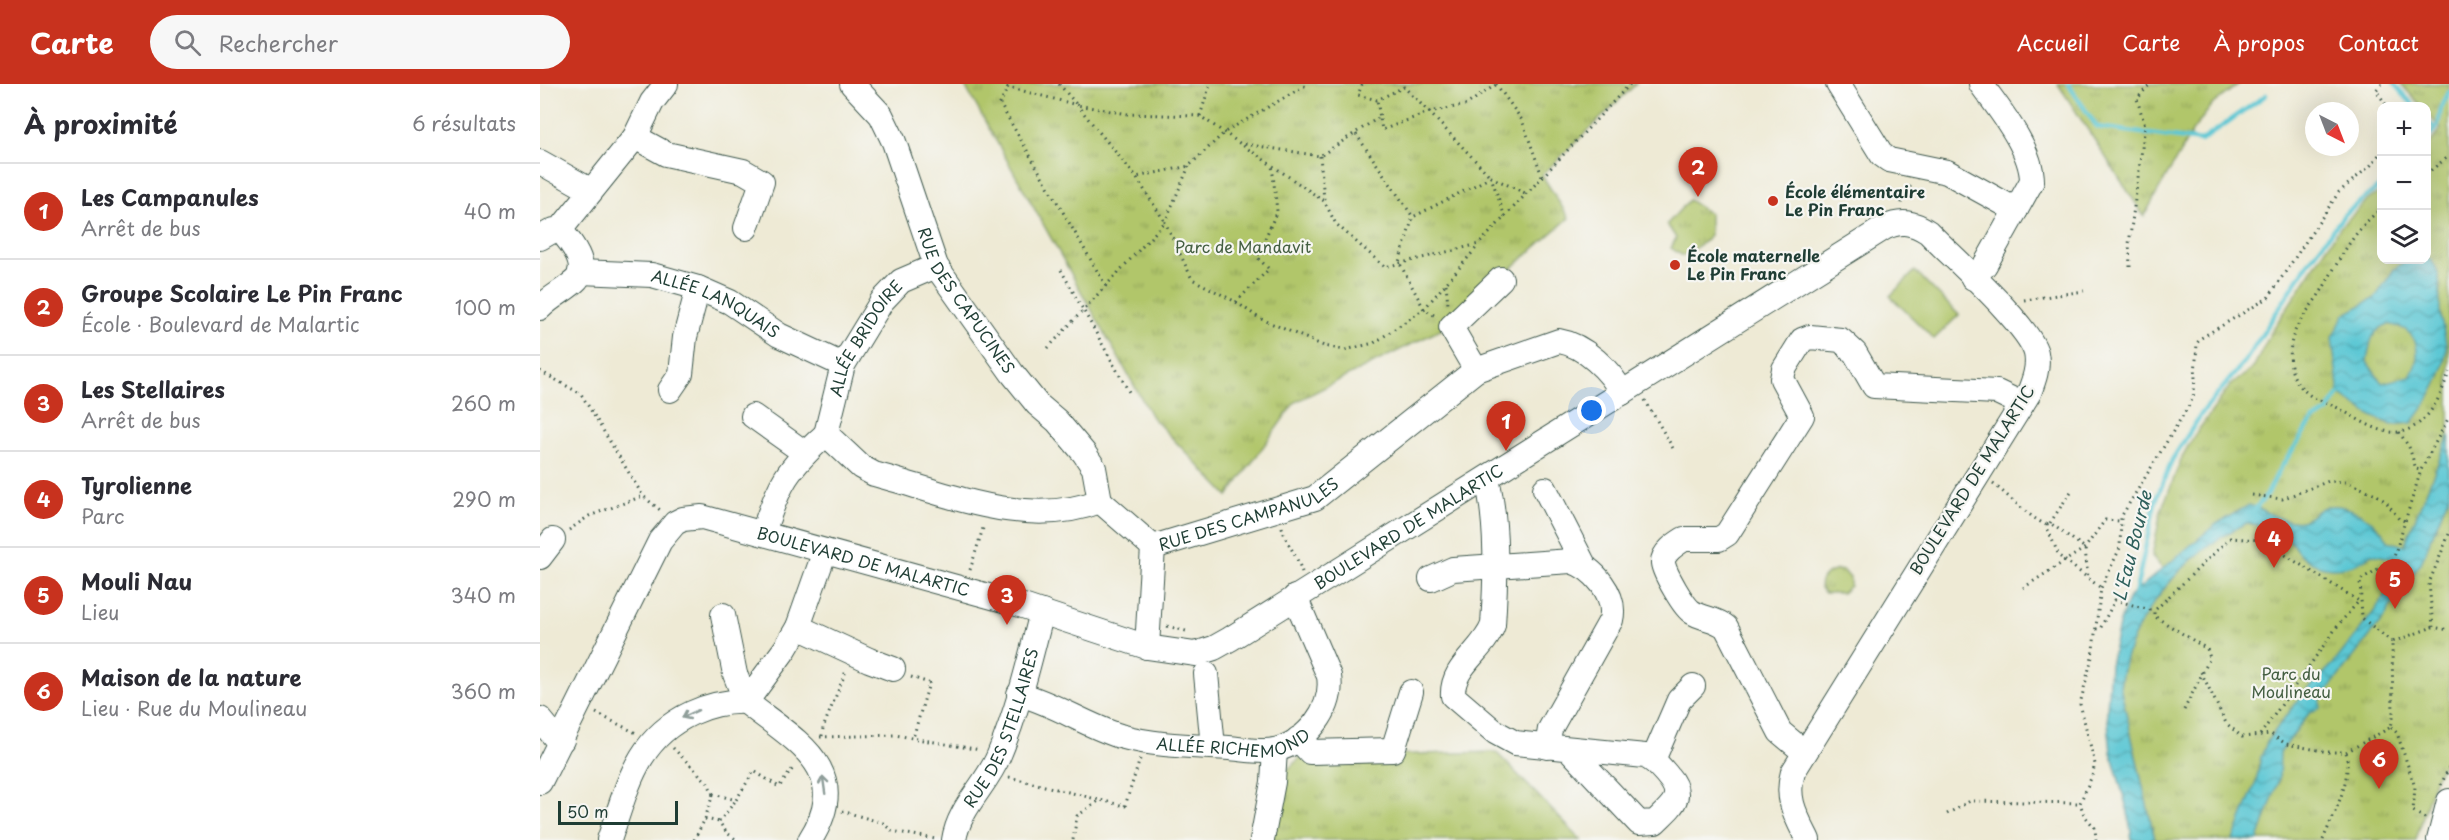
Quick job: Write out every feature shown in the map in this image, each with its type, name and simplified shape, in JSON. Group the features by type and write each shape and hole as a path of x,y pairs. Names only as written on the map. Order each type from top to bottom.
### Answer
{"street":[{"path":"540,308 557,292 576,280 580,272 581,264 570,240 550,234 635,138 652,102 666,84"},
{"name":"RUE DES CAPUCINES","path":"852,84 864,94 880,115 894,142 936,266 1012,373 1037,404 1057,421 1084,453 1094,468 1100,501"},
{"path":"1838,84 1882,155 1889,160 1947,172 2016,210"},
{"path":"1973,278 1985,265 2032,181 2032,173 2010,126 1981,84"},
{"path":"635,138 666,154 743,171 762,182 746,228"},
{"path":"540,162 590,190"},
{"name":"BOULEVARD DE MALARTIC","path":"675,523 683,519 702,517 1042,612 1148,635 1196,654 1215,648 1896,222 1917,225 1928,232 2024,330 2036,353 2035,377 2022,404 1804,752 1788,788 1791,807 1808,840"},
{"name":"ALLÉE BRIDOIRE","path":"826,434 843,365 892,289 936,266"},
{"name":"ALLÉE LANQUAIS","path":"580,272 652,275 698,288 730,302 779,335 843,365"},
{"path":"1476,370 1451,327 1501,279"},
{"path":"670,390 681,374 685,337 698,288"},
{"path":"1804,752 1780,732 1726,627 1717,619 1692,613 1684,606 1663,564 1665,555 1684,539 1719,539 1727,534 1802,416 1782,379 1784,369 1802,340 1810,337 1841,340 1855,353 1874,386 1997,392 2022,404"},
{"name":"RUE DES CAMPANULES","path":"1100,501 1153,548 1315,498 1476,370 1559,341 1585,351 1617,384 1629,389"},
{"path":"753,416 805,453"},
{"path":"763,533 780,484 805,453 826,434 874,474 990,506 1018,512 1046,512 1086,507 1100,501"},
{"path":"1486,479 1491,496 1495,566 1493,625 1490,634 1455,677 1453,696 1495,732 1515,743 1558,748 1645,756 1653,759 1674,784 1676,797 1673,804 1655,822 1645,824 1633,819 1558,748 1550,729 1611,620 1613,611 1599,580 1584,565 1545,489"},
{"path":"540,782 660,541 675,523"},
{"path":"1148,635 1153,548"},
{"path":"746,702 785,649 798,627 825,551"},
{"path":"1431,579 1453,569 1571,561 1584,565"},
{"name":"ALLÉE RICHEMOND","path":"1019,694 1038,699 1117,735 1145,743 1275,750 1298,739 1318,720 1328,702 1331,687 1329,676 1295,597"},
{"name":"RUE DES STELLAIRES","path":"954,840 962,813 995,763 1019,694 1042,612"},
{"path":"723,615 735,674 746,702"},
{"path":"798,627 893,669"},
{"path":"1206,674 1213,747"},
{"path":"1653,759 1679,700 1693,686"},
{"path":"1298,739 1310,752 1393,750 1411,692"},
{"path":"609,840 634,772 654,738 676,720 701,709 729,701 746,702 810,743 821,767 826,792 819,825 810,840"},
{"path":"540,719 554,735 562,740"},
{"path":"1262,840 1273,783 1275,750"}],"path":[{"path":"1059,84 1136,177 1165,222 1192,279 1236,302 1259,318 1324,346 1345,350 1374,343 1424,309 1479,244 1630,84"},
{"path":"1200,116 1210,84"},
{"path":"1048,348 1165,222 1189,166 1225,132 1308,84"},
{"path":"1362,84 1358,95 1377,100 1403,86 1491,177 1527,194"},
{"path":"1377,100 1378,118 1382,130 1429,112 1466,105 1497,84 1522,120 1542,176"},
{"path":"2130,267 2129,244 2145,126 2137,99 2150,84"},
{"path":"2382,84 2376,90 2384,102"},
{"path":"1106,286 1000,104 1006,86 1077,105 1128,114 1200,116 1324,201"},
{"path":"1243,144 1320,156 1378,118"},
{"path":"1356,134 1413,217"},
{"path":"1320,156 1324,201 1336,224 1384,267 1479,244"},
{"path":"2096,840 2095,828 2084,815 2080,803 2095,764 2082,722 2080,704 2096,629 2101,588 2120,548 2120,521 2191,402 2197,343 2212,331 2268,298 2339,192 2371,165 2378,156"},
{"path":"2431,171 2449,156"},
{"path":"1236,302 1269,269 1257,256 1277,211 1272,165"},
{"path":"1136,177 1189,166"},
{"path":"1451,327 1424,309 1399,262 1413,217 1491,177"},
{"path":"1491,177 1504,218"},
{"path":"2380,210 2364,223 2348,244 2321,292 2304,312 2294,335 2291,368 2295,377 2310,395 2377,428 2399,432 2424,420 2440,397 2449,372"},
{"path":"1060,270 1129,392"},
{"path":"2018,301 2084,291"},
{"path":"540,371 581,394 643,496 675,523"},
{"path":"1629,389 1674,450"},
{"path":"2392,642 2362,618 2359,601 2360,580 2394,558 2421,470 2449,417"},
{"path":"2399,432 2409,447 2416,469 2421,470"},
{"path":"1975,476 1993,484 2011,497 2027,515 2048,524 2085,548"},
{"path":"2252,495 2274,499 2286,498 2329,481 2346,482 2376,494 2387,503 2399,519 2405,521"},
{"path":"2048,524 2072,490"},
{"path":"547,549 589,516 643,496"},
{"path":"970,592 969,575 990,506"},
{"path":"1278,509 1284,536 1297,555 1302,574 1312,568"},
{"path":"2024,588 2085,548 2105,520 2120,521"},
{"path":"2048,524 2064,561 2101,588"},
{"path":"2433,627 2429,583 2448,537"},
{"path":"2154,611 2230,538 2261,540 2359,601"},
{"path":"2085,548 2088,580"},
{"path":"2096,629 2100,629 2115,600 2154,611"},
{"path":"2260,735 2339,624 2359,601"},
{"path":"2154,611 2154,616 2207,650 2210,658 2184,710"},
{"path":"2392,642 2433,627 2449,630"},
{"path":"1148,635 1187,632"},
{"path":"2391,728 2393,717 2392,642"},
{"path":"719,822 754,771 779,787 823,728 854,653"},
{"path":"893,669 929,683 913,738"},
{"path":"2201,672 2226,723 2242,737 2271,734 2286,744 2328,752 2346,752 2391,728"},
{"path":"582,699 597,714 644,737 654,738 708,783 713,794 705,819 694,840"},
{"path":"2391,728 2397,733 2415,787 2413,811 2421,817 2444,821"},
{"path":"810,743 895,735 913,738 995,763 1100,800 1125,806 1145,743"},
{"path":"2323,840 2342,793 2349,766 2346,752"},
{"path":"713,794 736,800"},
{"path":"1073,840 1077,816 1100,800"},
{"path":"1947,814 1970,801 2080,803"},
{"path":"824,809 834,809 882,823 892,831 942,840"},
{"path":"705,819 719,822 738,840"}],"green space":[{"name":"Parc de Mandavit","path":"964,84 1636,84 1542,175 1569,218 1442,329 1295,402 1228,496 1152,417"},
{"path":"2058,84 2239,84 2213,104 2193,130 2144,216"},
{"name":"Parc du Moulineau","path":"2401,84 2449,84 2449,753 2434,780 2416,840 2155,840 2120,687 2126,657 2137,629 2152,604 2172,580 2152,556 2161,511 2183,455 2194,436 2230,386 2253,368 2273,329 2341,226 2368,200 2377,194 2377,264 2431,264 2431,142 2441,129 2431,118 2431,102 2417,102"},
{"path":"1689,200 1710,214 1710,235 1707,240 1683,256 1671,248 1676,238 1667,224"},
{"path":"1915,271 1959,315 1934,339 1890,296"},
{"path":"1837,570 1844,571 1850,578 1850,586 1842,593 1825,593 1820,588 1821,580 1827,574"},
{"path":"1496,752 1581,840 1272,840 1284,773 1301,757"}],"water":[{"path":"2431,261 2436,268 2446,353 2442,372 2434,390 2412,423 2392,425 2372,416 2339,394 2332,338 2345,314 2375,298 2394,269 2401,264 2431,264","holes":["2389,324 2403,328 2415,341 2417,359 2413,371 2410,376 2382,383 2367,362 2370,344 2374,334"]},
{"path":"2449,436 2449,495 2421,563 2395,597 2387,614 2320,700 2321,708 2310,712 2280,753 2279,779 2258,840 2233,840 2256,782 2261,757 2268,740 2300,697 2334,663 2373,613 2387,592 2399,560 2372,554 2346,567 2317,565 2298,552 2291,542 2280,534 2246,523 2201,552 2163,590 2147,612 2135,636 2125,660 2120,686 2155,840 2132,840 2128,812 2111,752 2107,711 2110,665 2120,621 2129,597 2216,524 2249,505 2295,522 2305,520 2322,508 2331,506 2350,509 2369,519 2388,541 2404,546"}],"waterway":[{"path":"2068,84 2097,127 2201,141 2266,95"},
{"path":"2394,84 2410,102"},
{"name":"L'Eau Bourde","path":"2431,134 2438,126 2441,108 2449,92"},
{"path":"2431,125 2435,129"},
{"name":"L'Eau Bourde","path":"2135,595 2155,503 2172,460 2202,413 2245,361 2309,262 2344,215 2377,188"},
{"path":"2253,511 2267,495 2278,472 2312,421 2327,412 2339,394"}],"place":[{"name":"Groupe Scolaire Le Pin Franc","path":"1698,197"},
{"name":"École élémentaire Le Pin Franc","path":"1773,201"},
{"name":"École maternelle Le Pin Franc","path":"1675,265"},
{"name":"Les Campanules","path":"1506,451"},
{"name":"Tyrolienne","path":"2274,568"},
{"name":"Mouli Nau","path":"2395,609"},
{"name":"Les Stellaires","path":"1007,625"},
{"name":"Maison de la nature","path":"2379,789"}]}
